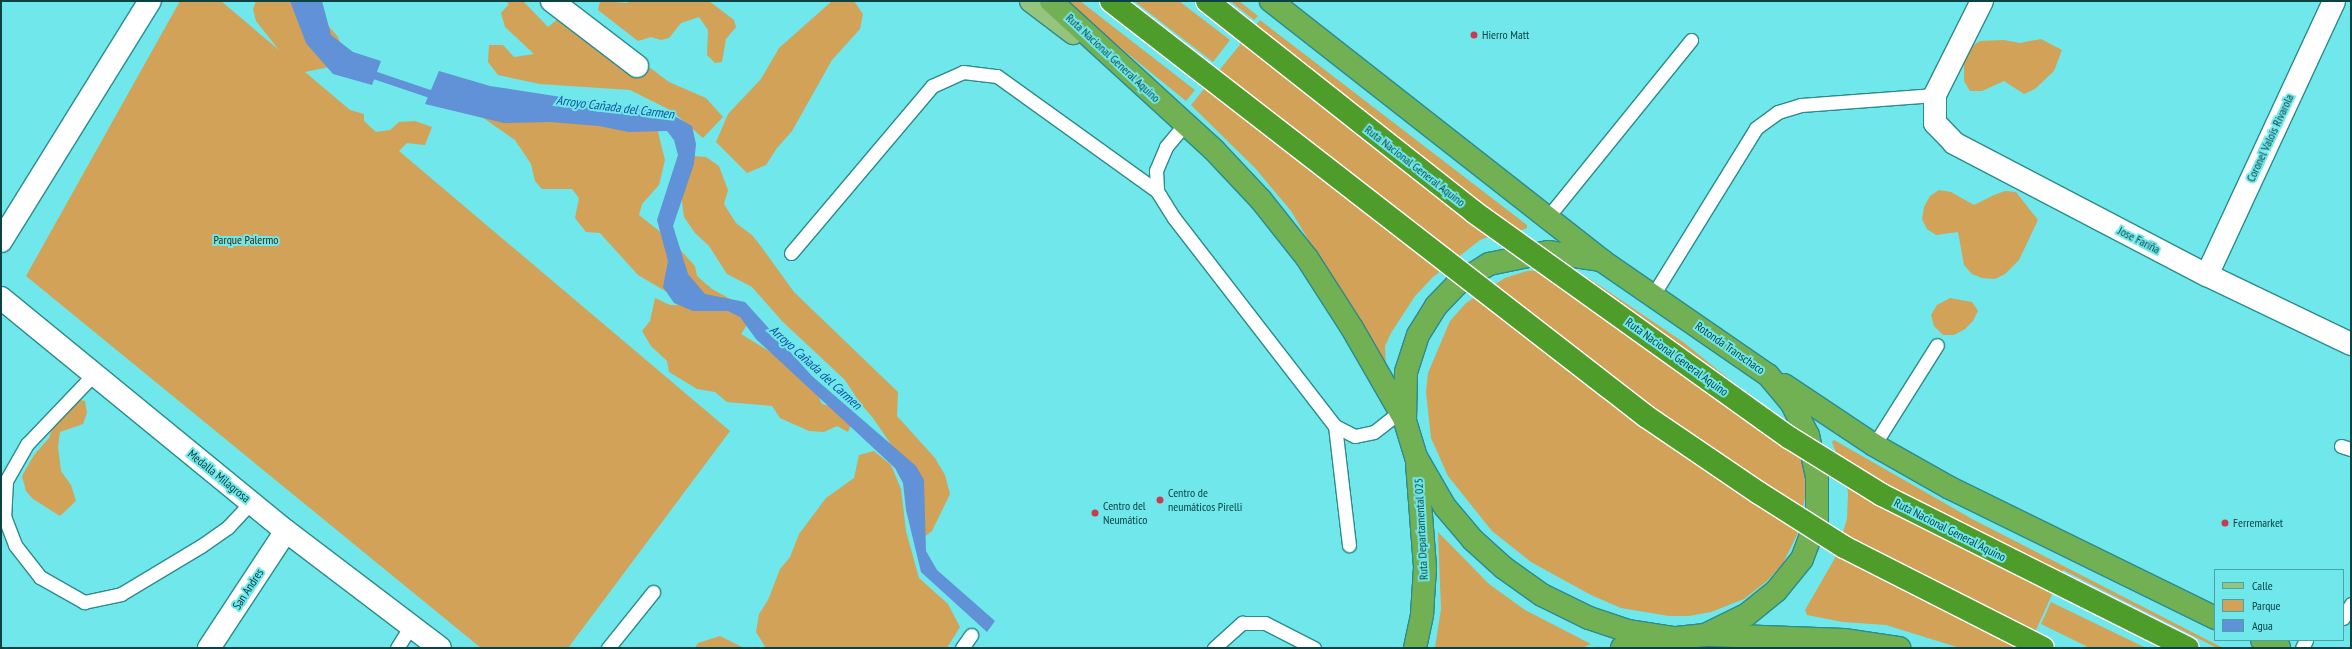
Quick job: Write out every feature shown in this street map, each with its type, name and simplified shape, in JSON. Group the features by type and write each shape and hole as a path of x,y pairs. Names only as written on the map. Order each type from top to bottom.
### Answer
{"highway":[{"name":"Ruta Nacional General Aquino","path":"1051,1 1214,150 1261,200 1307,258 1352,328 1403,416"},
{"path":"1111,1 1647,416 1759,493 1844,547 2043,648"},
{"name":"Ruta Nacional General Aquino","path":"1207,1 1474,212 1790,438 1882,495 2188,648"},
{"path":"1282,4 1601,260"},
{"name":"Rotonda Transchaco","path":"1548,252 1601,260 1653,295 1768,375 1792,404 1808,435 1818,477 1817,519 1802,559 1776,591 1746,615 1705,635 1674,638 1628,631 1589,618 1542,595 1504,568 1473,540 1445,507 1416,457 1403,416 1406,372 1418,335 1436,306 1458,284 1489,264 1548,252"},
{"path":"1768,375 1874,445 1950,488 2214,618"},
{"name":"Ruta Departamental 025","path":"1415,648 1422,614 1425,567 1416,457"},
{"path":"1705,635 1844,640 1899,648"},
{"path":"1622,648 1674,638"},
{"path":"2264,641 2279,648"}],"main road":[{"path":"1031,1 1159,100"}],"street":[{"path":"1,241 150,1"},
{"path":"552,1 636,66"},
{"path":"1935,96 1982,1"},
{"name":"Coronel Valois Rivarola","path":"2207,275 2334,1"},
{"name":"Jose Fariña","path":"1935,96 1935,123 1954,144 2207,275 2351,344"},
{"name":"Medalla Milagrosa","path":"1,298 286,531 440,648"},
{"name":"San Andres","path":"209,648 286,531"}],"lane":[{"path":"1547,218 1691,40"},
{"path":"791,253 932,86 963,72 997,76 1157,191 1174,218 1335,426 1355,436 1362,435 1374,432 1403,416"},
{"path":"1653,295 1756,128 1778,112 1801,105 1935,96"},
{"path":"1157,191 1156,170 1166,147 1185,124"},
{"path":"1874,445 1937,345"},
{"path":"94,374 27,444 6,481 4,516 15,545 40,577 84,602 121,594 201,546 228,527 251,502"},
{"path":"1335,426 1349,545"},
{"path":"608,648 654,592"},
{"path":"2344,616 2351,604"},
{"path":"1214,648 1242,623 1266,623 1314,648"},
{"path":"397,648 411,626"},
{"path":"962,648 971,635"}],"green space":[{"name":"Parque Palermo","path":"180,1 221,1 279,50 256,21 253,9 256,1 307,1 338,37 346,59 334,66 305,72 350,110 364,114 364,121 376,132 390,130 399,122 415,121 432,127 425,145 407,143 399,151 730,431 568,648 481,648 26,276"},
{"path":"506,1 523,1 548,27 558,19 645,64 669,82 706,98 723,117 703,138 672,111 630,90 540,84 498,75 488,62 489,45 503,45 514,57 534,54 505,27 501,13 509,4"},
{"path":"600,1 627,3 631,1 709,1 734,20 736,27 726,39 722,62 715,63 707,55 708,30 699,17 681,23 669,38 661,40 651,37 638,41 598,10"},
{"path":"832,1 854,1 863,14 860,29 832,60 792,131 777,148 766,165 747,173 716,142 728,114 761,79 779,48"},
{"path":"1063,1 1080,1 1195,90 1186,101"},
{"path":"1134,1 1179,1 1230,40 1213,62"},
{"path":"1230,1 1239,1 1258,16 1254,20"},
{"path":"1260,20 1527,225 1527,228 1522,230 1496,234 1480,240 1433,277 1415,296 1391,333 1385,346 1386,368 1291,211 1256,169 1191,105"},
{"path":"2041,39 2062,50 2054,71 2035,89 2024,94 2004,81 1982,91 1970,91 1964,81 1964,56 1970,47 1980,41 2004,40 2020,43"},
{"path":"469,108 656,124 665,160 659,185 642,204 639,215 673,242 695,266 697,276 712,289 734,301 749,322 741,334 777,356 817,393 822,404 833,407 851,424 848,432 837,426 824,432 809,431 780,418 772,406 727,402 715,392 697,389 669,372 667,361 651,346 642,331 650,321 655,298 670,305 689,305 638,275 600,233 586,232 575,218 579,198 572,189 542,189 535,181 531,164 515,140"},
{"path":"694,156 706,157 719,166 728,190 724,204 736,223 752,235 794,292 898,392 897,416 935,458 945,475 950,494 932,531 923,538 897,453 845,380 783,322 752,287 727,274 709,246 695,233 684,217 681,194"},
{"path":"1939,190 1951,192 1974,205 2005,191 2016,192 2038,220 2019,260 2005,274 1995,279 1982,278 1972,274 1964,265 1958,232 1936,235 1927,229 1922,219 1924,207 1930,196"},
{"path":"1563,269 1590,279 1683,342 1786,425 1804,468 1806,493 1797,535 1783,563 1767,581 1744,599 1711,612 1689,616 1669,616 1621,608 1591,595 1531,562 1492,531 1448,476 1431,438 1426,392 1428,373 1450,321 1466,303 1505,278 1527,271"},
{"path":"1950,298 1972,302 1978,311 1973,321 1965,329 1954,335 1943,335 1934,326 1931,315 1937,305"},
{"path":"74,399 85,401 87,413 83,424 60,432 58,447 61,471 71,485 76,501 60,516 33,499 26,491 22,476 34,455 49,438 57,416"},
{"path":"1834,440 1974,520 2223,648 2217,648 2063,570 2028,648 1960,648 1886,625 1843,622 1807,615 1805,610 1835,558 1847,519 1848,493 1844,472 1832,442"},
{"path":"874,451 891,465 901,489 906,531 919,578 948,604 960,627 947,648 766,648 756,632 759,614 768,600 780,569 790,557 799,534 826,498 854,478 859,455"},
{"path":"1438,532 1489,584 1525,610 1591,644 1582,648 1435,648 1441,609"},
{"path":"2051,602 2146,648 2090,648 2041,624"},
{"path":"720,636 744,648 695,648 698,643"}],"water":[{"path":"290,1 322,1 331,35 353,52 381,61 372,85 333,74 306,43"},
{"path":"439,71 490,86 671,114 692,126 696,144 694,164 673,226 688,274 705,294 745,302 812,376 916,466 924,480 926,551 937,570 995,621 987,632 921,572 906,510 903,483 895,468 756,339 740,317 728,311 693,311 674,303 663,287 668,261 657,220 678,155 674,140 667,131 629,132 599,126 551,122 504,123 425,104"}],"waterway":[{"name":"Arroyo Cañada del Carmen","path":"365,72 439,97"}],"place":[{"name":"Hierro Matt","path":"1474,35"},
{"name":"Centro de neumáticos Pirelli","path":"1160,500"},
{"name":"Centro del Neumático","path":"1095,513"},
{"name":"Ferremarket","path":"2225,523"}]}
